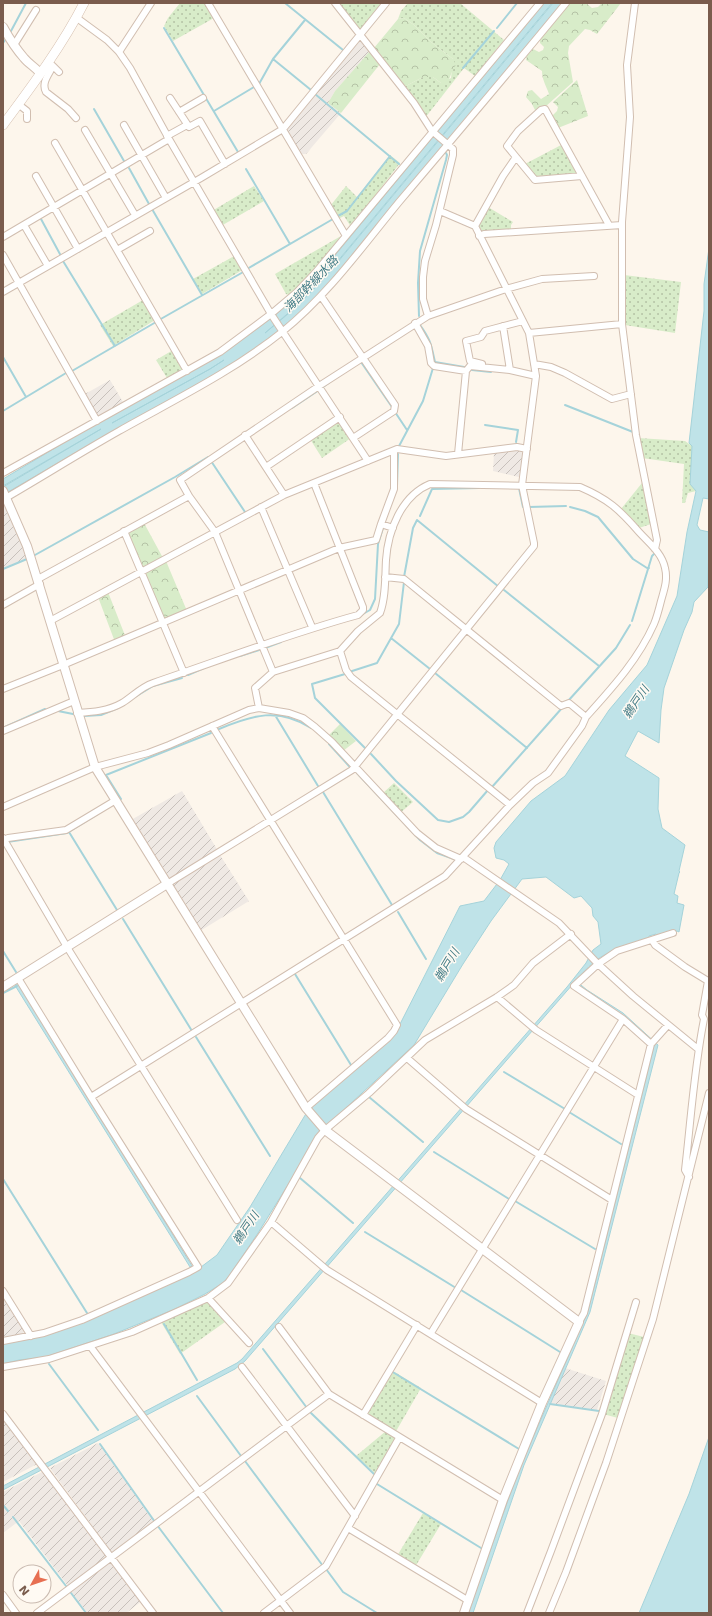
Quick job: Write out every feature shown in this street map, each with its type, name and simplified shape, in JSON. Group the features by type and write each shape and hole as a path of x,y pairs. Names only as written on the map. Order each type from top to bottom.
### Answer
{"main road":[{"path":"3,125 40,73 51,64 84,3"}],"street":[{"path":"119,52 151,3"},
{"path":"208,3 346,236"},
{"path":"334,3 414,103 434,132 453,148 453,155 440,211 425,261 423,277 424,299 428,316"},
{"path":"3,292 283,129 386,3"},
{"path":"3,474 220,352 272,315 316,272 540,3"},
{"path":"566,3 449,145 321,296 283,331 233,367 5,496 27,546 39,582 77,713 95,767 306,1108 324,1130 579,1322"},
{"path":"635,3 626,65 630,117 622,225 622,324 636,435 657,540 655,549"},
{"path":"14,45 36,10"},
{"path":"76,18 107,40 119,52 130,68 168,138 272,315 368,461"},
{"path":"4,33 25,59 40,73"},
{"path":"59,72 51,64 44,88 46,92 68,109 76,118"},
{"path":"170,98 187,125"},
{"path":"179,112 203,98"},
{"path":"18,104 27,111 27,119"},
{"path":"582,176 536,180 507,146 518,131 541,110 545,109 582,176 609,225"},
{"path":"3,237 111,174 187,125 189,127 200,121 225,164"},
{"path":"124,125 166,198"},
{"path":"85,130 135,215"},
{"path":"55,143 187,370"},
{"path":"475,226 503,176 516,157"},
{"path":"36,176 78,249"},
{"path":"3,987 352,770 534,546 522,485 536,376 528,333 475,226 440,211"},
{"path":"24,225 48,266"},
{"path":"479,236 484,234 622,225"},
{"path":"117,250 150,231"},
{"path":"3,257 97,421"},
{"path":"273,672 215,532 180,483 182,477 363,357 428,316 506,289 542,280 594,276"},
{"path":"321,296 363,357 395,408 394,411 353,438"},
{"path":"523,321 485,331 481,337 466,341 470,362 536,376"},
{"path":"415,324 428,346 432,365 466,371"},
{"path":"528,333 622,324"},
{"path":"503,326 508,370"},
{"path":"534,364 551,367 565,373 612,399 631,394"},
{"path":"458,454 466,371 470,366 508,370"},
{"path":"266,467 340,417"},
{"path":"245,435 284,495"},
{"path":"50,621 284,495 397,449 446,456 517,447 527,448"},
{"path":"3,689 163,624 340,548 376,540 394,489 394,451"},
{"path":"77,713 101,711 111,708 120,704 151,684 184,674 211,662 312,627 358,615 363,610 314,483"},
{"path":"91,1097 438,882 445,876 510,805 533,783 548,773 582,726 586,717 629,668 655,623 666,577 665,567 661,557 655,549 620,510 599,495 580,487 430,484 412,496 404,504 393,528 386,558 380,612 340,651 273,672 254,688 259,708"},
{"path":"3,605 124,531 189,496"},
{"path":"261,508 312,627"},
{"path":"382,524 393,528"},
{"path":"124,531 184,674"},
{"path":"385,577 404,579 561,706 569,703 586,717"},
{"path":"340,651 348,673 510,805"},
{"path":"3,731 74,701"},
{"path":"3,807 95,767 148,753 249,710 259,708 278,710 303,718 321,732 427,842 436,848 462,858 559,923 598,964 698,1049"},
{"path":"212,726 397,1025 388,1038 306,1108"},
{"path":"116,800 66,830 8,838 4,840 67,947 237,1220"},
{"path":"653,1042 623,1019 574,986 598,964 617,951 673,933"},
{"path":"3,1367 49,1359 132,1332 208,1298 228,1283 271,1222 318,1138 324,1130 435,1033 497,997 514,985 533,963 571,934"},
{"path":"652,940 655,945 684,967 708,981 702,1015 704,1019 692,1091 685,1170 689,1177"},
{"path":"3,1341 31,1336 82,1320 198,1267 18,978"},
{"path":"497,997 530,1026 638,1095"},
{"path":"431,1333 623,1019"},
{"path":"464,1613 503,1500 542,1403 584,1313 638,1095 653,1042 668,1025"},
{"path":"407,1058 466,1109 612,1200"},
{"path":"549,1613 566,1572 606,1463 651,1325 709,1093"},
{"path":"271,1222 324,1268 542,1403"},
{"path":"3,1291 31,1336"},
{"path":"208,1298 249,1343"},
{"path":"527,1613 602,1414 636,1302"},
{"path":"363,1415 417,1325"},
{"path":"279,1327 329,1394 503,1500"},
{"path":"90,1346 290,1613"},
{"path":"242,1367 354,1516"},
{"path":"37,1613 329,1394"},
{"path":"3,1414 153,1613"},
{"path":"264,1613 326,1566 399,1438"},
{"path":"348,1528 469,1601"},
{"path":"3,1595 16,1613"}],"shaded area":[{"path":"358,40 361,40 370,51 335,91 328,103 341,113 306,154 298,154 285,129"},
{"path":"110,380 123,402 99,416 85,394"},
{"path":"520,450 523,454 519,477 493,471 494,453"},
{"path":"3,502 5,502 28,558 3,568"},
{"path":"182,791 218,851 171,878 166,876 131,820"},
{"path":"220,855 249,901 200,931 172,884"},
{"path":"3,1295 25,1331 22,1334 3,1338"},
{"path":"565,1368 606,1381 597,1410 550,1404"},
{"path":"3,1416 39,1463 3,1482"},
{"path":"98,1443 155,1523 114,1554 50,1468"},
{"path":"44,1471 107,1555 106,1558 68,1586 19,1521 3,1533 3,1492"},
{"path":"109,1562 114,1563 142,1601 126,1613 87,1613 71,1592"}],"green space":[{"path":"180,3 205,3 214,18 173,41 164,26 168,18"},
{"path":"337,3 382,3 360,31"},
{"path":"408,3 460,3 504,40 475,76 464,68 425,118 404,87 423,77 433,77 441,83 451,78 453,59 431,42 414,25 404,18 398,19 401,11"},
{"path":"569,3 586,3 592,8 598,7 602,3 621,3 597,34 585,29 569,46 568,53 573,82 545,107 538,111 535,110 526,97 528,91 532,90 541,99 549,94 543,80 542,71 526,60 527,55 533,49 539,52 543,50 544,47 540,43 540,40"},
{"path":"404,18 453,59 456,65 447,83 441,83 433,77 423,77 404,87 374,48 398,19"},
{"path":"370,51 380,64 341,113 328,103 335,91"},
{"path":"577,80 588,116 558,128 551,119 558,107 553,102"},
{"path":"563,144 578,173 577,175 536,177 525,164"},
{"path":"390,155 400,163 351,227 344,216 336,220 331,205 346,186 357,197"},
{"path":"254,186 264,201 221,226 212,211"},
{"path":"488,207 513,222 511,225 511,230 482,232 478,230 477,226"},
{"path":"341,236 310,274 289,295 286,294 275,274"},
{"path":"236,255 244,269 202,294 193,279"},
{"path":"624,275 681,282 675,333 625,325"},
{"path":"143,300 155,320 113,346 100,325"},
{"path":"173,350 184,369 167,378 156,360"},
{"path":"337,420 341,422 351,438 322,458 310,439"},
{"path":"638,438 685,441 692,446 692,464 696,491 688,493 685,503 682,503 684,464 642,458"},
{"path":"642,483 651,524 639,528 621,509"},
{"path":"144,523 163,558 144,568 141,567 127,534"},
{"path":"166,561 187,611 163,619 145,575 146,572"},
{"path":"108,592 126,638 115,642 98,597"},
{"path":"340,724 356,741 343,751 328,736"},
{"path":"394,783 413,802 400,813 383,793"},
{"path":"207,1302 225,1322 180,1354 161,1322"},
{"path":"628,1333 644,1337 618,1418 603,1414"},
{"path":"393,1371 421,1388 395,1433 366,1415"},
{"path":"386,1431 397,1439 376,1474 356,1456"},
{"path":"423,1513 441,1524 415,1567 397,1556"}],"water":[{"name":"海部幹線水路","path":"544,3 552,3 322,280 293,309 265,333 294,309 322,281 553,3 562,3 328,285 294,319 265,343 214,375 109,433 3,495 3,487 101,429 3,486 3,479 102,420 223,353 273,317 305,288 322,271"},
{"name":"鵜戸川","path":"709,248 709,499 703,498 697,525 700,530 709,532 708,587 694,602 692,612 684,630 664,688 659,743 638,731 625,756 659,778 658,809 662,828 685,845 674,894 678,896 677,903 684,905 679,932 677,931 658,937 656,934 649,936 649,939 614,950 601,957 576,981 587,990 623,1013 658,1045 590,1312 524,1465 473,1613 468,1613 518,1472 588,1311 654,1046 650,1041 573,984 245,1361 235,1369 3,1490 3,1486 242,1359 567,987 586,963 593,950 601,944 598,922 593,916 592,908 581,896 574,898 546,877 522,879 491,921 463,964 414,1045 322,1130 258,1233 223,1283 175,1309 114,1334 45,1357 19,1360 3,1364 3,1343 84,1322 193,1273 217,1255 250,1207 310,1107 396,1032 460,906 484,901 500,880 509,864 504,860 496,858 494,848 496,842 531,801 565,776 609,710 647,665 677,596 687,532 696,491 690,484 692,446 689,443 704,311 704,284"},
{"path":"18,983 192,1266 190,1267 16,987 15,985"},
{"path":"709,1437 709,1613 639,1613 689,1494"}],"waterway":[{"path":"11,31 26,3"},
{"path":"285,3 343,50"},
{"path":"497,28 517,3"},
{"path":"259,84 273,59 305,20"},
{"path":"164,28 238,152"},
{"path":"463,68 494,31"},
{"path":"273,59 311,90"},
{"path":"214,111 254,87"},
{"path":"315,94 399,164"},
{"path":"94,109 124,161"},
{"path":"419,316 418,283 420,251 446,160 446,153"},
{"path":"336,217 347,211 390,156"},
{"path":"129,168 149,204"},
{"path":"246,169 290,244"},
{"path":"152,209 202,295"},
{"path":"41,219 61,256"},
{"path":"247,269 333,219"},
{"path":"63,261 115,346"},
{"path":"159,320 245,271"},
{"path":"72,371 156,322"},
{"path":"420,325 430,343 435,362 464,367"},
{"path":"3,357 26,397"},
{"path":"361,362 392,407"},
{"path":"398,448 423,401 433,368"},
{"path":"472,370 491,372"},
{"path":"3,411 66,373"},
{"path":"323,387 330,382"},
{"path":"292,408 319,390"},
{"path":"565,405 633,432"},
{"path":"395,412 407,430"},
{"path":"485,425 518,430 516,442"},
{"path":"397,486 398,454"},
{"path":"35,555 208,457"},
{"path":"211,461 245,512"},
{"path":"420,516 432,489 479,488"},
{"path":"519,488 524,507"},
{"path":"529,507 566,506"},
{"path":"570,507 585,511 598,517 633,559 649,568"},
{"path":"404,577 413,528 417,520 499,587"},
{"path":"361,615 370,610 375,599 378,544 383,528"},
{"path":"632,621 652,556 655,553"},
{"path":"3,569 27,559"},
{"path":"349,672 377,663 399,624 404,582"},
{"path":"504,590 599,666"},
{"path":"568,701 616,648 630,625"},
{"path":"391,638 430,669"},
{"path":"265,648 281,642"},
{"path":"240,656 259,650"},
{"path":"188,675 204,668"},
{"path":"435,673 527,748"},
{"path":"345,674 312,684 315,698 366,749"},
{"path":"135,697 153,686 182,678"},
{"path":"84,716 101,715 118,708"},
{"path":"492,787 562,708"},
{"path":"5,727 45,709"},
{"path":"58,711 73,714"},
{"path":"219,729 243,720 265,715 288,717 311,728"},
{"path":"275,715 318,786"},
{"path":"121,799 106,775 211,733"},
{"path":"329,744 349,766"},
{"path":"371,754 396,781 438,820 449,822 463,817 488,790"},
{"path":"357,773 420,840 437,853 454,859"},
{"path":"323,792 392,905"},
{"path":"7,842 67,833 98,814"},
{"path":"69,832 117,910"},
{"path":"398,912 426,959"},
{"path":"123,919 192,1031"},
{"path":"3,951 16,972"},
{"path":"295,974 351,1065"},
{"path":"3,993 17,986"},
{"path":"196,1037 270,1156"},
{"path":"504,1072 565,1109"},
{"path":"369,1097 423,1142"},
{"path":"569,1112 621,1144"},
{"path":"434,1152 509,1199"},
{"path":"300,1178 353,1223"},
{"path":"3,1179 87,1313"},
{"path":"515,1201 595,1249"},
{"path":"365,1232 456,1288"},
{"path":"461,1290 560,1352"},
{"path":"164,1324 197,1380"},
{"path":"263,1349 307,1408"},
{"path":"49,1364 98,1430"},
{"path":"391,1371 519,1449"},
{"path":"197,1396 241,1456"},
{"path":"550,1404 599,1411"},
{"path":"311,1413 375,1475"},
{"path":"100,1444 155,1522"},
{"path":"245,1461 323,1566"},
{"path":"377,1484 481,1548"},
{"path":"3,1505 8,1511"},
{"path":"13,1517 66,1586"},
{"path":"157,1525 223,1613"},
{"path":"326,1569 343,1592 377,1613"},
{"path":"71,1593 86,1613"}]}
